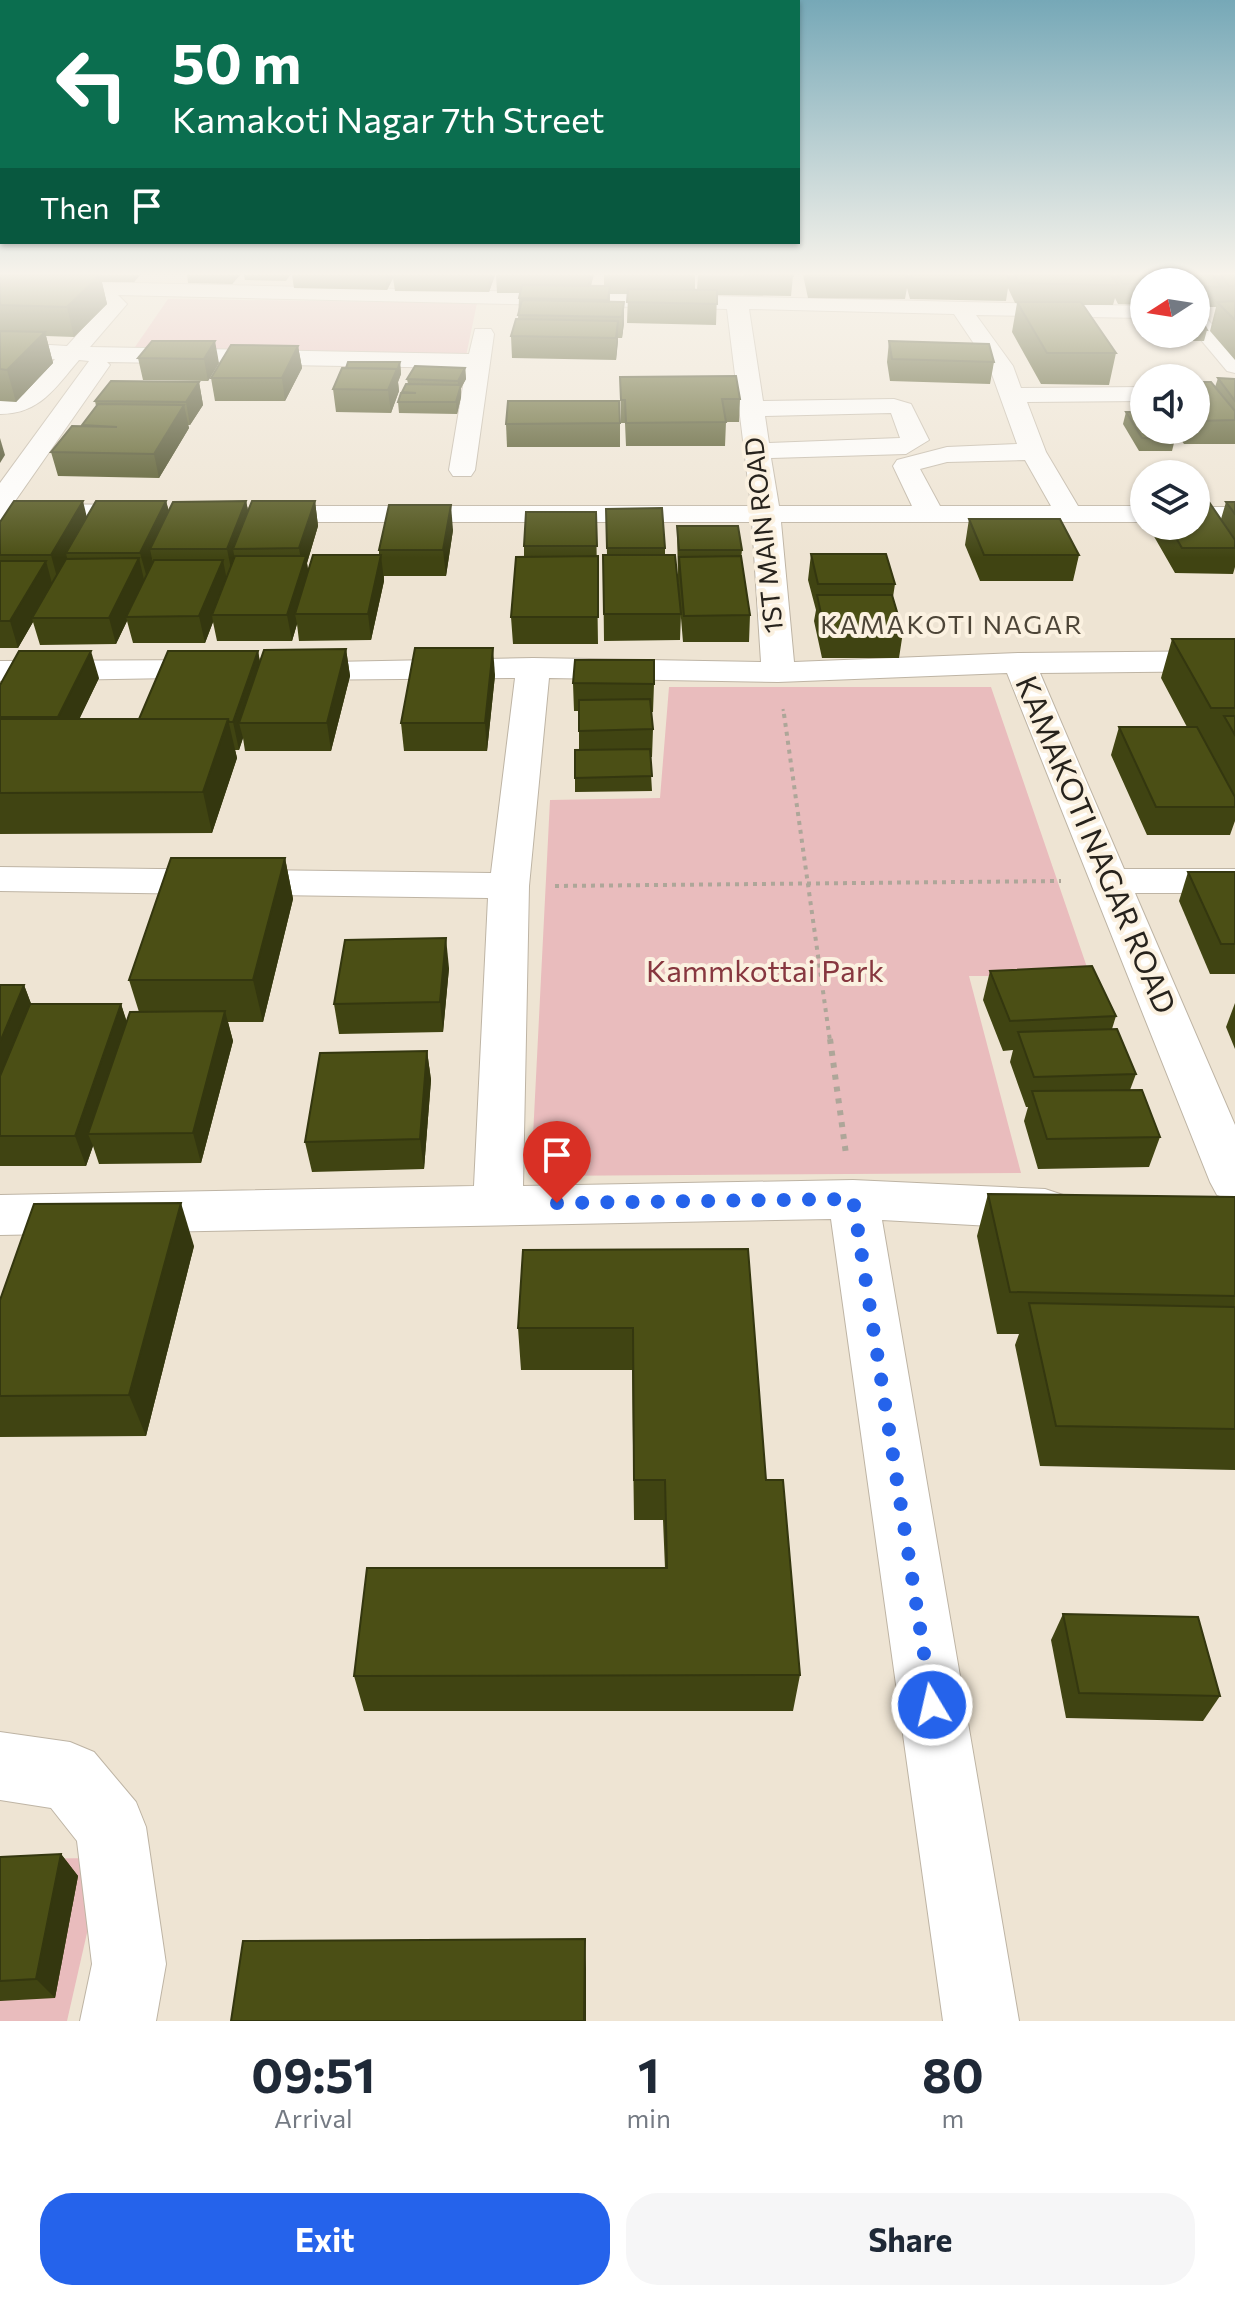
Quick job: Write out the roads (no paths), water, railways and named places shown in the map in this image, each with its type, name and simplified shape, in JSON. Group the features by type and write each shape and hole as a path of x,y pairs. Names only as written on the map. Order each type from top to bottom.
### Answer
{"street":[{"path":"0,407 15,407 32,400 59,369"},
{"path":"4,490 95,369"},
{"path":"462,470 475,369"},
{"name":"1ST MAIN ROAD","path":"746,369 766,515 778,672"},
{"path":"1002,369 1033,452 1069,513"},
{"path":"1012,395 1130,394"},
{"path":"751,409 894,406 902,409 916,440 906,446 757,451"},
{"path":"0,414 61,415"},
{"path":"12,447 38,447"},
{"path":"930,514 906,466 910,461 927,457 1033,452"},
{"path":"0,512 171,513"},
{"path":"233,513 1130,514"},
{"path":"1210,515 1235,515"},
{"name":"KAMAKOTI NAGAR ROAD","path":"1224,1206 1110,881 1019,663 1235,661"},
{"path":"0,671 533,668 778,672 1019,663"},
{"path":"498,1204 509,886 533,668"},
{"path":"0,879 509,886"},
{"path":"1110,881 1235,881"},
{"path":"853,1199 981,2021"},
{"path":"0,1215 853,1199 1092,1211"},
{"path":"0,1766 70,1776 111,1827 129,1964 118,2021"}],"district":[{"name":"KAMAKOTI NAGAR","path":"952,625"}],"park label":[{"name":"Kammkottai Park","path":"765,972"}]}
